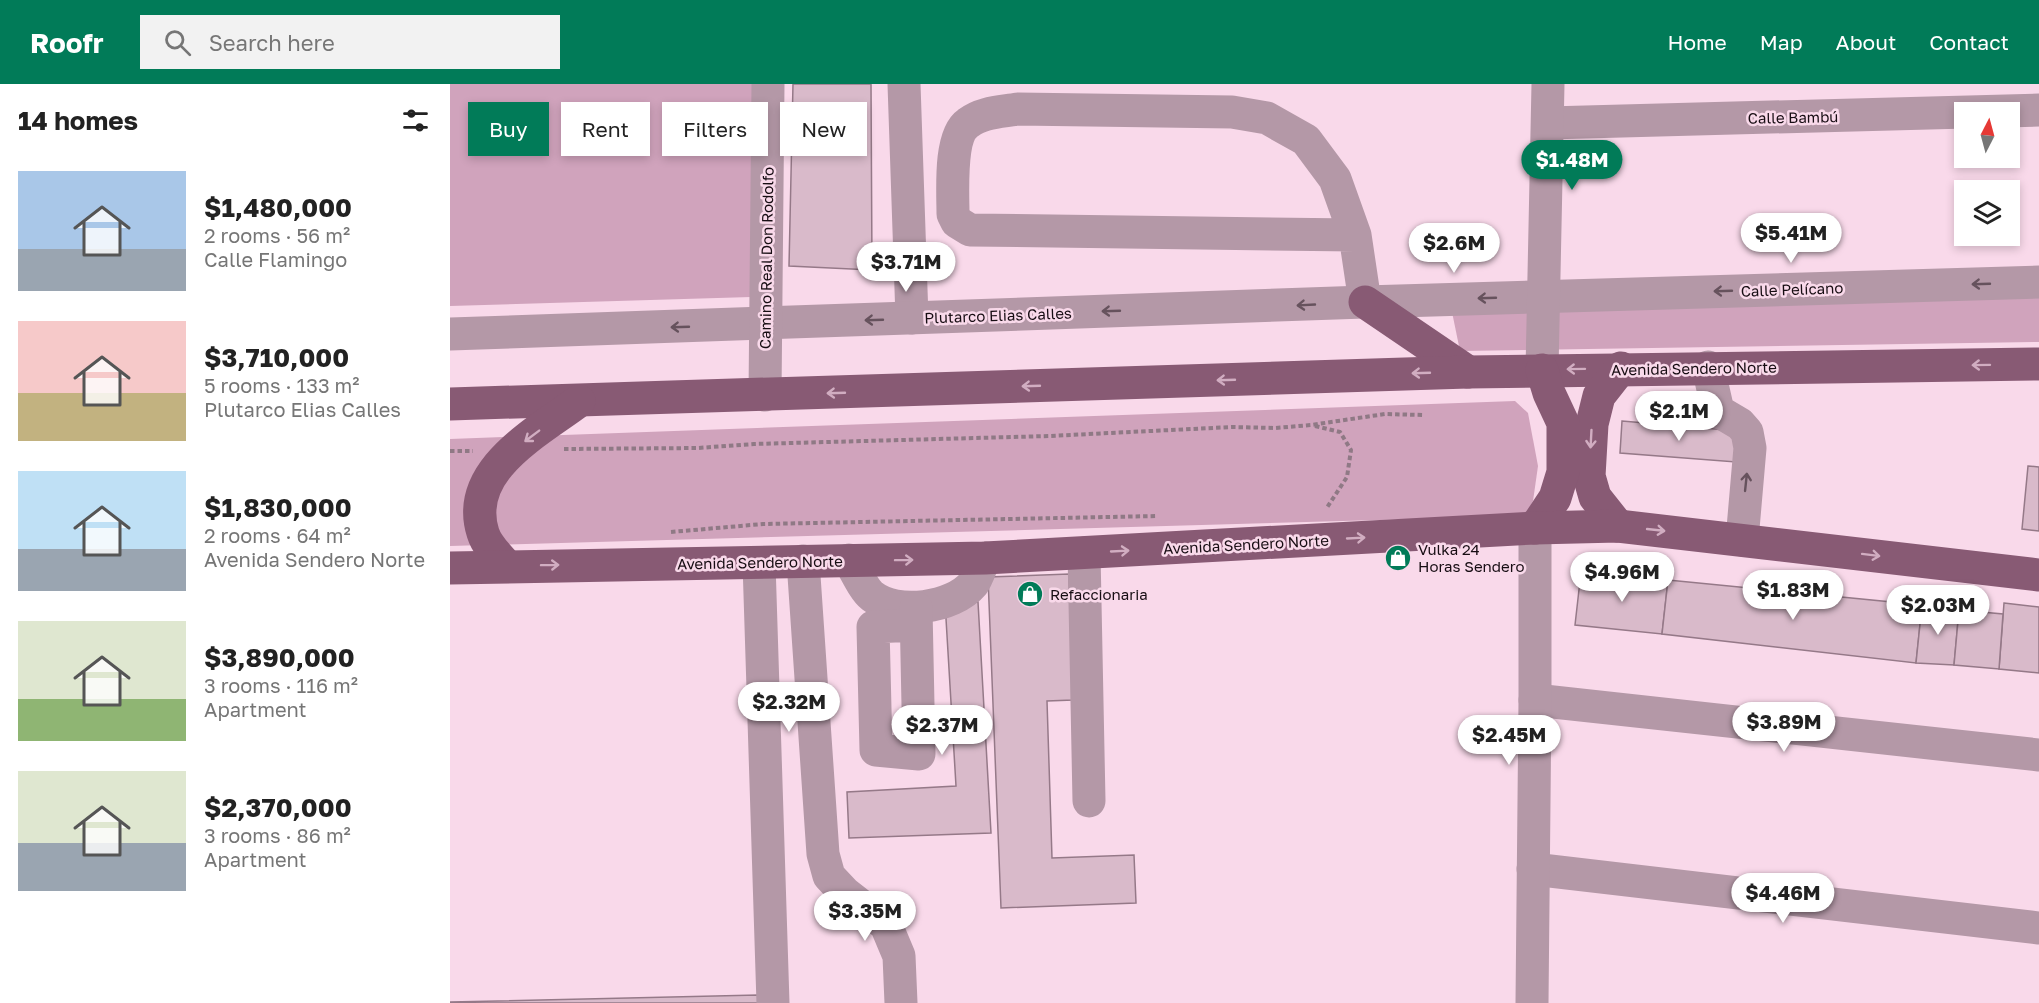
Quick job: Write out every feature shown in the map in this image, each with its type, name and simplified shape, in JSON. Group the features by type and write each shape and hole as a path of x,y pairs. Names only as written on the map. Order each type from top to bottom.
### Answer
{"main road":[{"path":"1365,302 1468,372"},
{"name":"Avenida Sendero Norte","path":"450,404 1542,370 2039,364"},
{"path":"1618,526 1595,497 1589,476 1592,424 1599,396 1622,368"},
{"path":"1535,528 1555,498 1563,472 1563,423 1549,393 1542,370"},
{"path":"507,566 487,542 483,532 480,513 482,493 497,465 579,401"},
{"name":"Avenida Sendero Norte","path":"450,568 985,558 1535,528 1618,526 2039,575"}],"street":[{"name":"Camino Real Don Rodolfo","path":"765,395 768,84"},
{"path":"904,84 912,318"},
{"path":"1542,370 1548,84"},
{"path":"1355,235 970,230 957,222 953,214 956,139 966,124 986,114 1018,109 1232,112 1267,118 1306,140 1335,179 1355,235 1365,302"},
{"name":"Calle Bambú","path":"1548,123 2039,110"},
{"name":"Calle Pelícano","path":"1545,296 2039,282"},
{"name":"Plutarco Elias Calles","path":"450,334 1545,296"},
{"path":"1708,367 1718,411 1740,424 1747,432 1750,448 1742,540"},
{"path":"1532,1003 1536,700 1535,528"},
{"path":"1084,553 1089,801"},
{"path":"849,560 872,596 916,616 931,606 959,595 973,584 985,558"},
{"path":"803,561 823,854 829,876 845,893 886,925 899,956 901,1003"},
{"path":"759,563 773,1003"},
{"path":"1536,700 2039,755"},
{"path":"1533,869 2039,928"}],"path":[{"path":"450,451 698,448 754,444 1049,436 1232,427 1311,426 1385,414 1423,414"},
{"path":"1311,426 1340,432 1351,450 1347,477 1337,496 1325,511 1336,511"},
{"path":"667,532 763,524 1164,516"}],"shaded area":[{"path":"450,84 755,84 755,102 662,102 662,156 754,156 751,297 450,306"},
{"path":"2039,296 2039,342 1460,351 1452,312"},
{"path":"1515,401 1528,413 1538,466 1533,501 1525,516 450,546 450,439"}],"building":[{"path":"793,84 871,84 872,270 789,266 791,156 867,156 867,102 793,102"},
{"path":"1622,421 1738,431 1736,462 1620,453"},
{"path":"2028,466 2039,467 2039,531 2022,529"},
{"path":"1581,572 1668,580 1662,634 1575,625"},
{"path":"1069,574 1073,700 1047,701 1052,858 1134,855 1136,903 1001,908 988,577"},
{"path":"1668,580 1922,605 1916,663 1662,634"},
{"path":"945,602 978,602 991,833 849,838 847,792 956,786"},
{"path":"2004,603 2039,607 2039,673 1999,669"},
{"path":"1922,605 1959,610 1954,665 1916,663"},
{"path":"1959,610 2003,614 1999,669 1954,665"},
{"path":"758,995 759,1003 450,1003 450,1002"}],"place":[{"name":"Vulka 24 Horas Sendero","path":"1398,558"},
{"name":"Refaccionaria","path":"1030,594"}]}
